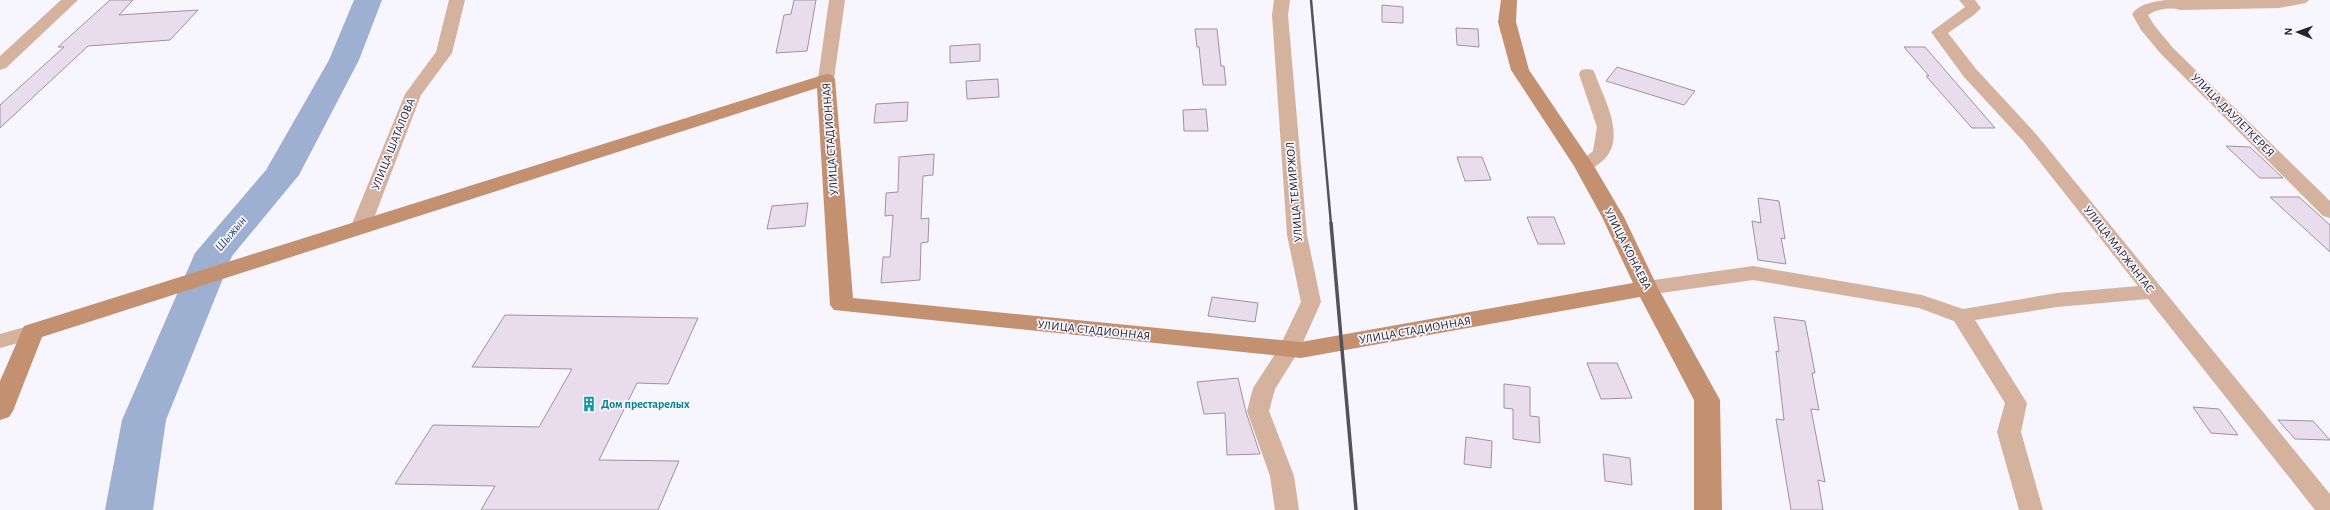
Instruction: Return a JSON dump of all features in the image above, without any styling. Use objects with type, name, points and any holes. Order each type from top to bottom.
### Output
[{"type":"street","points":[[0,65],[70,0]]},
{"type":"street","name":"УЛИЦА ШАТАЛОВА","points":[[360,226],[413,94],[444,53],[457,0]]},
{"type":"street","name":"УЛИЦА СТАДИОННАЯ","points":[[837,0],[826,79],[842,305],[1301,350],[1647,288]]},
{"type":"street","name":"УЛИЦА ТЕМИРЖОЛ","points":[[1282,0],[1280,15],[1297,235],[1311,302],[1289,349],[1264,388],[1258,411],[1282,476],[1287,510]]},
{"type":"street","name":"УЛИЦА КОНАЕВА","points":[[1509,0],[1507,22],[1520,70],[1584,166],[1613,217],[1647,288],[1706,400],[1708,510]]},
{"type":"street","name":"УЛИЦА МАРЖАНТАС","points":[[1967,0],[1973,8],[1939,32],[1970,73],[2030,138],[2329,510]]},
{"type":"street","points":[[2166,5],[2195,0]]},
{"type":"street","points":[[2166,5],[2271,4],[2301,0]]},
{"type":"street","name":"УЛИЦА ДАУЛЕТКЕРЕЯ","points":[[2166,5],[2150,7],[2140,14],[2147,27],[2167,51],[2330,212]]},
{"type":"street","points":[[1584,166],[1602,152],[1606,127],[1587,74]]},
{"type":"street","points":[[0,341],[826,79]]},
{"type":"street","points":[[1647,288],[1753,273],[1922,302],[1962,316],[2107,293],[2153,292]]},
{"type":"street","points":[[1962,316],[2016,403],[2009,432],[2031,510]]},
{"type":"street","points":[[0,411],[32,332]]},
{"type":"building","points":[[110,0],[133,0],[119,15],[198,10],[170,40],[88,46],[0,128],[0,105],[64,47],[58,47]]},
{"type":"building","points":[[794,0],[816,0],[807,51],[776,53],[784,15],[791,14]]},
{"type":"building","points":[[1382,5],[1403,7],[1403,23],[1382,22]]},
{"type":"building","points":[[1456,28],[1478,29],[1479,47],[1457,45]]},
{"type":"building","points":[[1195,29],[1217,29],[1221,66],[1224,66],[1226,85],[1203,85],[1199,47],[1197,47]]},
{"type":"building","points":[[980,44],[980,61],[950,63],[950,46]]},
{"type":"building","points":[[1904,47],[1925,47],[1995,128],[1972,128],[1926,76],[1929,76]]},
{"type":"building","points":[[1617,67],[1695,91],[1684,105],[1606,81]]},
{"type":"building","points":[[998,79],[999,97],[967,99],[966,81]]},
{"type":"building","points":[[908,102],[907,121],[874,123],[876,104]]},
{"type":"building","points":[[1206,109],[1208,131],[1184,131],[1183,110]]},
{"type":"building","points":[[2226,146],[2250,147],[2283,178],[2260,178]]},
{"type":"building","points":[[934,154],[933,175],[923,176],[921,219],[929,218],[928,242],[921,243],[920,280],[881,283],[883,257],[890,257],[893,215],[885,216],[886,193],[898,192],[899,157]]},
{"type":"building","points":[[1457,157],[1482,157],[1491,180],[1465,181]]},
{"type":"building","points":[[2270,197],[2299,197],[2330,225],[2330,252]]},
{"type":"building","points":[[1758,198],[1779,201],[1785,239],[1781,238],[1786,264],[1758,260],[1752,221],[1761,223]]},
{"type":"building","points":[[808,203],[805,226],[767,229],[772,206]]},
{"type":"building","points":[[1527,217],[1554,217],[1565,244],[1538,244]]},
{"type":"building","points":[[1212,297],[1258,303],[1255,322],[1208,316]]},
{"type":"building","name":"Дом престарелых","points":[[505,315],[698,318],[668,384],[637,383],[599,460],[679,461],[658,510],[481,510],[495,486],[395,484],[433,425],[539,427],[572,369],[472,367]]},
{"type":"building","points":[[1774,317],[1805,321],[1815,373],[1812,373],[1819,410],[1811,409],[1825,482],[1818,480],[1823,510],[1791,510],[1776,419],[1784,420],[1776,351],[1779,352]]},
{"type":"building","points":[[1587,363],[1617,363],[1632,398],[1601,399]]},
{"type":"building","points":[[1238,378],[1246,412],[1260,454],[1227,455],[1225,413],[1204,414],[1197,382]]},
{"type":"building","points":[[1504,384],[1530,387],[1530,416],[1539,417],[1540,443],[1513,439],[1513,409],[1504,408]]},
{"type":"building","points":[[2193,407],[2219,409],[2238,435],[2211,433]]},
{"type":"building","points":[[2278,420],[2313,421],[2330,440],[2295,439]]},
{"type":"building","points":[[1466,437],[1492,441],[1491,468],[1464,464]]},
{"type":"building","points":[[1603,454],[1630,458],[1632,485],[1605,481]]},
{"type":"waterway","name":"Шыжын","points":[[129,510],[144,420],[214,253],[281,175],[344,60],[368,0]]},
{"type":"railway","points":[[1311,0],[1331,224]]},
{"type":"railway","points":[[1331,223],[1356,510]]},
{"type":"place","name":"Дом престарелых","points":[[589,404]]}]
